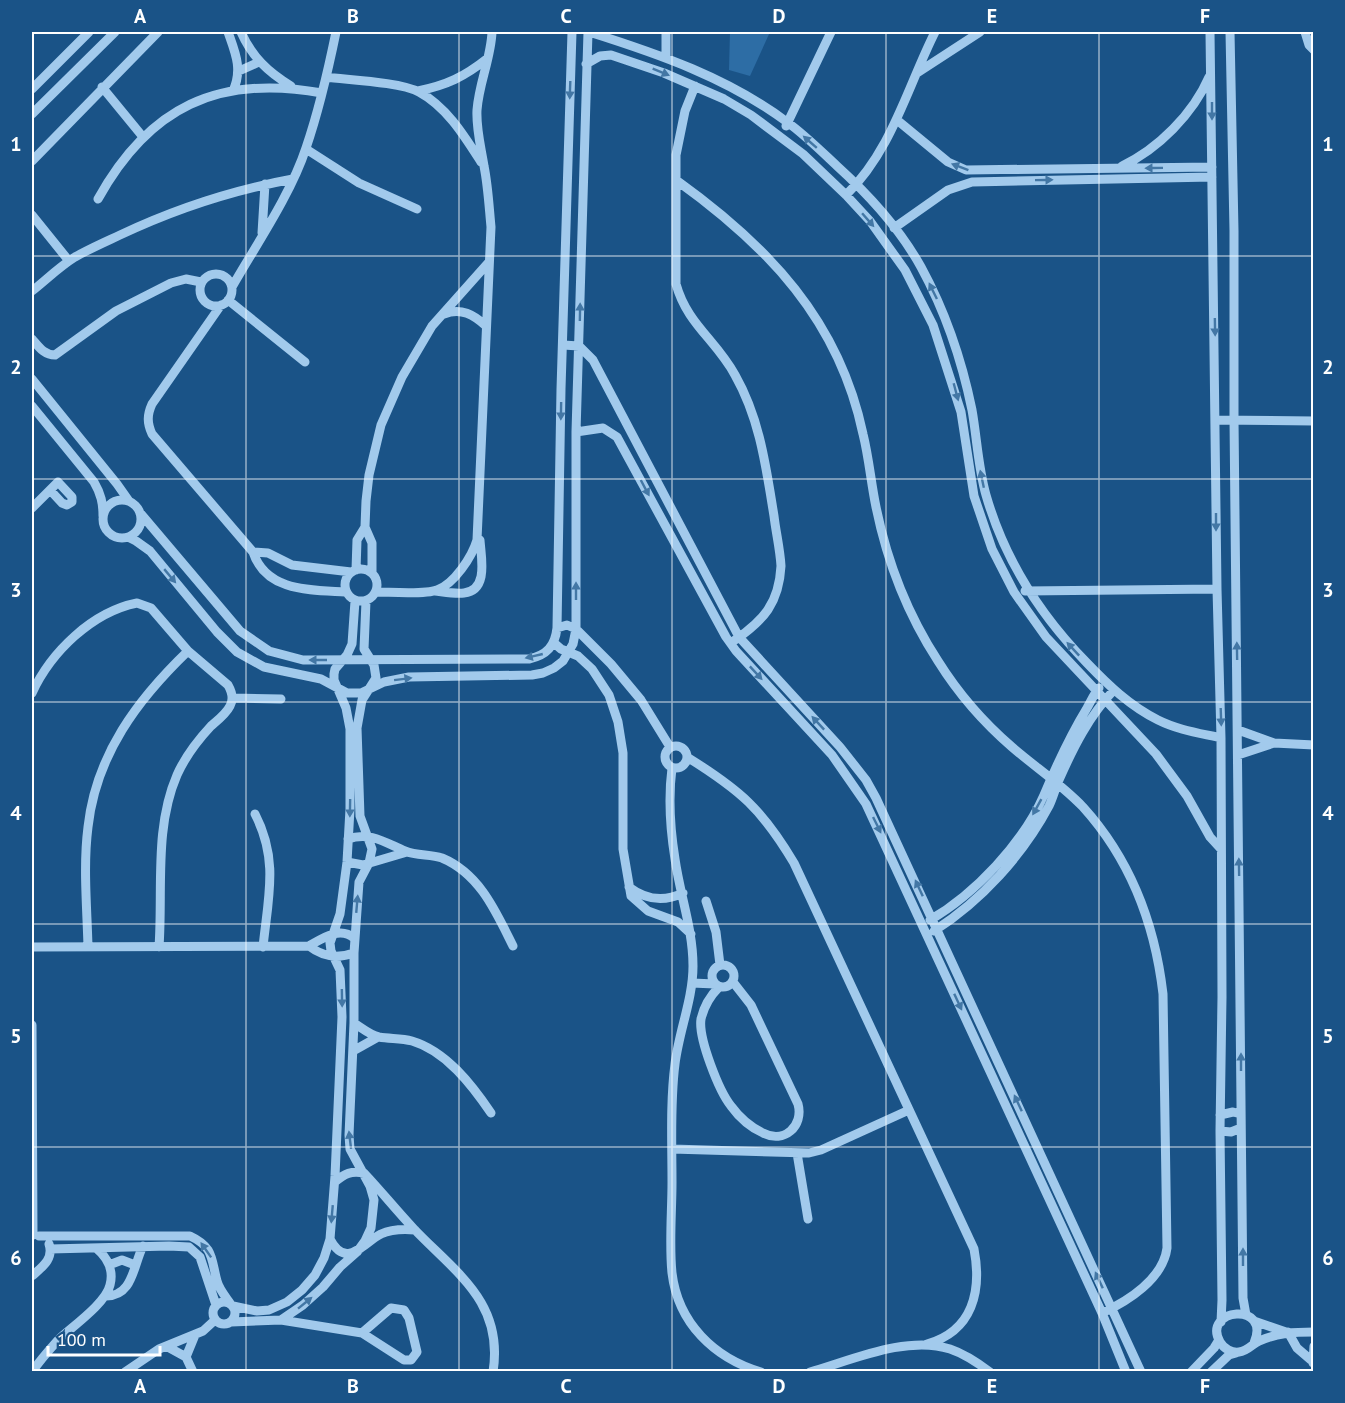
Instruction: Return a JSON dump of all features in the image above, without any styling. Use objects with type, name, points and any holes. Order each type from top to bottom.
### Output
[{"type":"street","points":[[32,89],[89,32]]},
{"type":"street","points":[[32,114],[115,32]]},
{"type":"street","points":[[32,161],[158,32]]},
{"type":"street","points":[[228,32],[239,71],[238,81],[233,91]]},
{"type":"street","points":[[241,32],[259,62],[269,72],[293,88]]},
{"type":"street","points":[[336,32],[306,149],[293,179],[225,302],[152,404],[147,419],[152,434],[253,552],[260,566],[272,578],[286,586],[301,590],[345,592],[355,601],[366,601],[376,592],[377,584],[372,573],[372,543],[365,527]]},
{"type":"street","points":[[376,592],[464,593],[477,586],[482,573],[479,530],[491,227],[484,166],[478,139],[477,112],[492,32]]},
{"type":"street","points":[[32,379],[129,501],[228,618],[254,642],[269,651],[303,660],[529,659],[545,654],[554,643],[557,628],[561,389],[572,32]]},
{"type":"street","points":[[128,537],[150,551],[217,632],[237,652],[276,671],[321,679],[340,691],[354,694],[369,690],[384,682],[409,678],[532,675],[554,668],[570,651],[576,629],[576,432],[586,64],[589,32],[640,48],[726,84],[788,123],[857,184],[894,228],[920,265],[936,297],[967,386],[979,465],[993,519],[1027,591],[1058,632],[1114,690],[1160,721],[1190,732],[1221,738]]},
{"type":"street","points":[[666,32],[666,58]]},
{"type":"street","points":[[780,136],[831,32]]},
{"type":"street","points":[[846,195],[876,160],[897,120],[935,32]]},
{"type":"street","points":[[916,73],[980,32]]},
{"type":"street","points":[[1210,32],[1216,589],[1221,738],[1222,1300],[1221,1322],[1217,1334],[1225,1348],[1236,1353]]},
{"type":"street","points":[[1230,32],[1234,231],[1243,1298],[1257,1332],[1254,1343]]},
{"type":"street","points":[[1305,32],[1309,45],[1314,51]]},
{"type":"street","points":[[636,62],[640,48]]},
{"type":"street","points":[[586,64],[605,54],[636,62],[695,86],[752,115],[803,154],[846,195],[888,244],[920,297],[933,325],[961,412],[968,467],[976,505],[992,549],[1014,592],[1046,637],[1166,767],[1187,796],[1210,837],[1221,849]]},
{"type":"street","points":[[326,78],[418,91],[444,86],[468,74],[488,58]]},
{"type":"street","points":[[239,71],[259,62]]},
{"type":"street","points":[[1118,168],[1146,153],[1172,129],[1196,102],[1212,72]]},
{"type":"street","points":[[695,86],[680,131],[676,155],[676,284],[680,299],[688,314],[718,349],[748,400],[758,428],[780,553],[780,584],[775,599],[757,623],[730,643]]},
{"type":"street","points":[[102,87],[143,137]]},
{"type":"street","points":[[98,199],[118,166],[143,137],[175,111],[213,95],[253,88],[293,88],[322,93]]},
{"type":"street","points":[[418,91],[449,117],[462,132],[484,166]]},
{"type":"street","points":[[897,120],[948,162],[966,170],[1212,166]]},
{"type":"street","points":[[306,149],[359,183],[417,209]]},
{"type":"street","points":[[894,228],[948,190],[972,182],[1212,177]]},
{"type":"street","points":[[32,291],[69,261],[162,216],[215,197],[293,179]]},
{"type":"street","points":[[676,180],[737,227],[778,266],[803,297],[824,330],[854,399],[889,558],[912,616],[959,692],[983,720],[1054,780],[1100,828],[1131,877],[1152,931],[1160,963],[1163,994],[1167,1254],[1159,1270],[1151,1279],[1113,1308],[1102,1313]]},
{"type":"street","points":[[261,236],[265,184]]},
{"type":"street","points":[[32,215],[69,261]]},
{"type":"street","points":[[345,592],[345,581],[353,571],[357,540],[365,527],[369,475],[381,425],[390,400],[432,326],[489,262]]},
{"type":"street","points":[[232,287],[225,276],[216,273],[207,276],[201,282],[199,291],[202,299],[209,304],[225,302],[305,362]]},
{"type":"street","points":[[32,339],[43,351],[49,355],[55,355],[116,311],[171,283],[186,279],[201,282]]},
{"type":"street","points":[[1214,299],[1233,299]]},
{"type":"street","points":[[442,315],[450,312],[466,312],[486,326]]},
{"type":"street","points":[[563,345],[579,346],[592,360],[739,637],[840,747],[866,780],[886,817],[1141,1371]]},
{"type":"street","points":[[561,389],[578,389]]},
{"type":"street","points":[[32,406],[94,482],[103,504],[104,526],[112,535],[123,538],[137,531],[141,514]]},
{"type":"street","points":[[1215,420],[1314,421]]},
{"type":"street","points":[[576,432],[603,428],[617,437],[730,643],[832,755],[856,787],[876,822],[1102,1313],[1126,1371]]},
{"type":"street","points":[[617,437],[629,431]]},
{"type":"street","points":[[627,453],[630,449],[637,447]]},
{"type":"street","points":[[32,508],[50,490]]},
{"type":"street","points":[[103,516],[112,503],[129,501]]},
{"type":"street","points":[[435,591],[448,583],[470,558],[479,530]]},
{"type":"street","points":[[253,552],[268,553],[292,565],[353,571],[364,569],[372,573]]},
{"type":"street","points":[[1014,592],[1216,589]]},
{"type":"street","points":[[215,1320],[213,1311],[222,1301],[258,1311],[269,1310],[286,1302],[302,1290],[315,1275],[330,1239],[335,1182],[342,1017],[339,965],[330,948],[340,914],[347,862],[350,729],[346,708],[334,680],[334,674],[352,644],[355,601]]},
{"type":"street","points":[[357,1252],[371,1228],[374,1214],[374,1200],[364,1173],[351,1149],[349,1135],[354,1023],[354,938],[359,882],[369,863],[372,849],[360,816],[357,728],[359,712],[373,685],[376,672],[364,649],[366,601]]},
{"type":"street","points":[[32,693],[48,665],[66,644],[91,624],[133,603],[142,603],[150,608],[188,651],[228,685],[233,698],[227,711],[198,741],[183,764],[169,797],[162,841],[159,947]]},
{"type":"street","points":[[354,622],[365,622]]},
{"type":"street","points":[[557,628],[567,625],[576,629],[626,680],[670,747]]},
{"type":"street","points":[[554,643],[561,649],[570,651],[598,676],[609,695],[618,722],[623,753],[623,849],[631,896],[658,916],[678,922],[691,934]]},
{"type":"street","points":[[87,947],[88,827],[99,775],[128,718],[163,674],[188,651]]},
{"type":"street","points":[[927,936],[966,908],[1007,867],[1041,821],[1050,803],[1054,780],[1073,730],[1104,682]]},
{"type":"street","points":[[922,925],[975,887],[1001,858],[1034,812],[1079,736],[1104,700],[1114,690]]},
{"type":"street","points":[[233,698],[281,699]]},
{"type":"street","points":[[1238,730],[1274,743],[1314,745]]},
{"type":"street","points":[[1238,755],[1274,743]]},
{"type":"street","points":[[761,1371],[730,1360],[705,1341],[686,1316],[679,1302],[672,1271],[675,1066],[693,969],[691,934],[675,860],[669,809],[672,768],[665,761],[664,756],[670,747],[683,748],[687,757],[736,790],[754,806],[782,843],[794,863],[974,1249],[977,1266],[975,1299],[956,1330],[938,1341],[893,1348],[810,1371]]},
{"type":"street","points":[[672,768],[684,765],[687,757]]},
{"type":"street","points":[[255,814],[268,845],[270,862],[263,947]]},
{"type":"street","points":[[348,838],[368,836],[395,845],[407,852],[442,858],[478,884],[487,896],[513,946]]},
{"type":"street","points":[[347,862],[363,865],[407,852]]},
{"type":"street","points":[[629,887],[643,896],[659,899],[683,893]]},
{"type":"street","points":[[706,901],[716,932],[717,967],[712,977],[717,986]]},
{"type":"street","points":[[1221,909],[1240,908]]},
{"type":"street","points":[[32,947],[309,946],[334,934],[345,933],[354,938]]},
{"type":"street","points":[[309,946],[325,956],[334,957],[354,953]]},
{"type":"street","points":[[692,983],[726,987],[733,982],[734,975],[731,968],[693,969]]},
{"type":"street","points":[[717,986],[701,1019],[703,1044],[729,1104],[753,1128],[771,1136],[779,1136],[795,1128],[800,1111],[798,1104],[752,1005],[733,982]]},
{"type":"street","points":[[354,1023],[378,1037],[414,1041],[430,1049],[464,1078],[491,1113]]},
{"type":"street","points":[[32,1025],[35,1236]]},
{"type":"street","points":[[353,1051],[378,1037]]},
{"type":"street","points":[[672,1149],[797,1153],[820,1150],[909,1110]]},
{"type":"street","points":[[1220,1115],[1233,1112],[1241,1114]]},
{"type":"street","points":[[1220,1131],[1231,1132],[1241,1128]]},
{"type":"street","points":[[797,1153],[808,1219]]},
{"type":"street","points":[[335,1182],[343,1175],[354,1172],[364,1173],[415,1230],[466,1279],[489,1316],[494,1338],[493,1371]]},
{"type":"street","points":[[282,1320],[303,1305],[357,1252],[383,1233],[399,1229],[415,1230]]},
{"type":"street","points":[[32,1276],[36,1268],[49,1260],[50,1249],[45,1239],[35,1236]]},
{"type":"street","points":[[35,1236],[190,1236],[199,1240],[211,1254],[218,1283],[236,1314],[231,1322]]},
{"type":"street","points":[[330,1239],[338,1250],[344,1253],[357,1252]]},
{"type":"street","points":[[105,1296],[124,1291],[131,1280],[143,1246]]},
{"type":"street","points":[[50,1249],[181,1246],[195,1251],[200,1257],[216,1305]]},
{"type":"street","points":[[32,1371],[58,1341],[105,1296],[110,1285],[111,1273],[102,1253],[96,1248]]},
{"type":"street","points":[[109,1265],[122,1260],[135,1265]]},
{"type":"street","points":[[215,1320],[224,1324],[282,1320],[362,1333],[404,1360],[411,1360],[416,1355],[409,1318],[400,1308],[387,1310],[362,1333]]},
{"type":"street","points":[[1221,1322],[1225,1317],[1235,1313],[1288,1332],[1297,1348],[1312,1363]]},
{"type":"street","points":[[125,1371],[166,1346],[195,1335],[215,1320]]},
{"type":"street","points":[[956,1330],[956,1346],[961,1353]]},
{"type":"street","points":[[1211,1371],[1225,1358],[1246,1351],[1254,1343],[1288,1332],[1314,1332]]},
{"type":"street","points":[[186,1357],[195,1335]]},
{"type":"street","points":[[1191,1371],[1219,1340]]},
{"type":"street","points":[[927,1344],[961,1353],[990,1371]]},
{"type":"street","points":[[166,1346],[186,1357],[194,1371]]},
{"type":"street","points":[[1312,1363],[1314,1346]]},
{"type":"shaded area","points":[[730,32],[770,32],[750,76],[729,70]]}]
